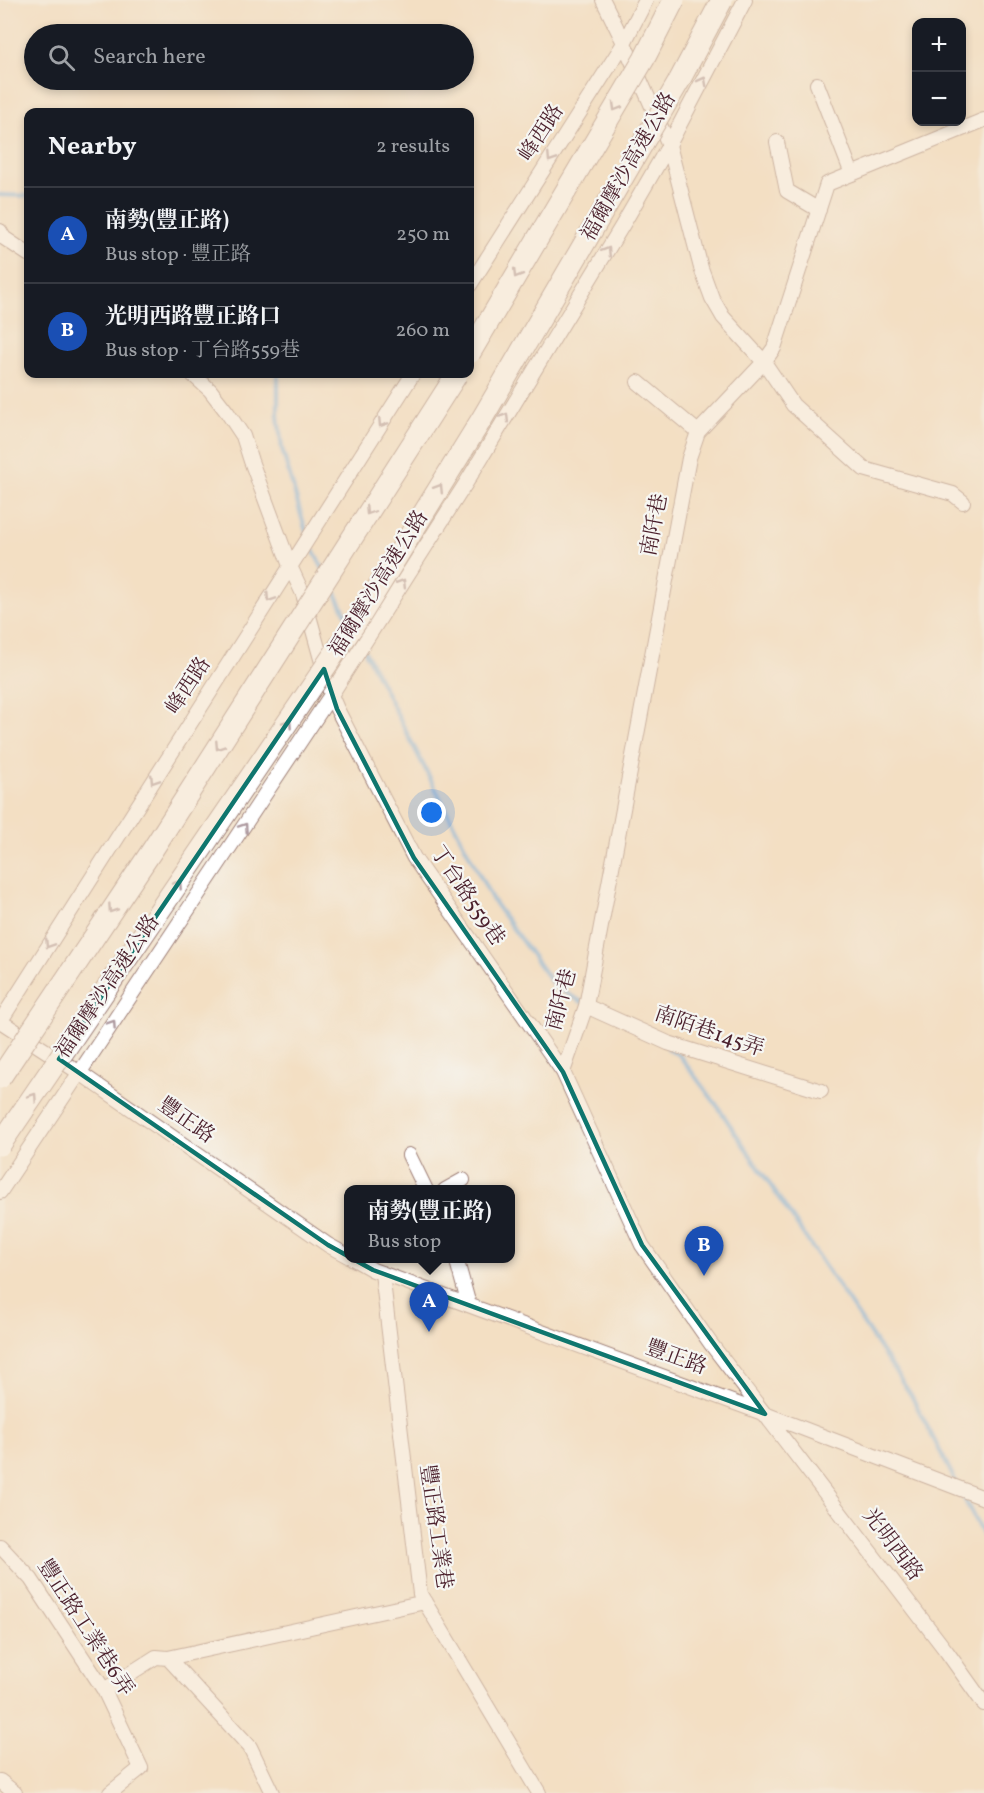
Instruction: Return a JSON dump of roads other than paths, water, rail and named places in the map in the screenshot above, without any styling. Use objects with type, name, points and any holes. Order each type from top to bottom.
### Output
[{"type":"highway","name":"福爾摩沙高速公路","points":[[474,346],[644,59],[674,0]]},
{"type":"highway","name":"福爾摩沙高速公路","points":[[0,1145],[362,613],[489,407],[678,83],[723,0]]},
{"type":"highway","name":"福爾摩沙高速公路","points":[[0,1078],[153,849],[455,378]]},
{"type":"street","points":[[603,0],[669,145],[701,268],[712,298],[723,317],[764,362],[792,405],[864,468],[953,494],[963,502]]},
{"type":"street","name":"峰西路","points":[[474,279],[624,43],[646,0]]},
{"type":"street","points":[[0,1192],[331,695],[466,483],[669,145],[745,0]]},
{"type":"street","points":[[817,84],[852,174]]},
{"type":"street","name":"南阡巷","points":[[563,1072],[586,1006],[687,469],[698,432],[764,362],[774,348],[827,184],[984,120]]},
{"type":"street","points":[[777,142],[787,191],[819,210]]},
{"type":"street","points":[[0,231],[4,238],[24,251]]},
{"type":"street","name":"丁台路559巷","points":[[196,378],[210,390],[243,436],[250,461],[303,594],[331,695],[414,858],[563,1072],[642,1245],[711,1344],[765,1414]]},
{"type":"street","name":"峰西路","points":[[0,1021],[410,378]]},
{"type":"street","points":[[638,382],[698,432]]},
{"type":"street","name":"南陌巷145弄","points":[[586,1006],[668,1043],[820,1091]]},
{"type":"street","name":"豐正路","points":[[0,1021],[80,1072],[318,1239],[344,1254]]},
{"type":"street","points":[[409,1155],[424,1185]]},
{"type":"street","points":[[454,1185],[463,1180]]},
{"type":"street","name":"豐正路","points":[[362,1263],[382,1273],[765,1414],[984,1498]]},
{"type":"street","points":[[457,1263],[469,1305]]},
{"type":"street","name":"豐正路工業巷","points":[[382,1273],[420,1594],[539,1793]]},
{"type":"street","name":"光明西路","points":[[765,1414],[948,1652],[984,1704]]},
{"type":"street","name":"豐正路工業巷6弄","points":[[0,1546],[31,1580],[104,1690],[141,1768],[110,1793]]},
{"type":"street","points":[[104,1690],[156,1657],[168,1659],[425,1602]]},
{"type":"street","points":[[168,1659],[250,1747],[272,1793]]},
{"type":"street","points":[[0,1781],[15,1793]]},
{"type":"waterway","points":[[0,195],[24,196]]},
{"type":"waterway","points":[[278,378],[278,416],[282,449],[309,542],[324,571]]},
{"type":"waterway","points":[[331,584],[350,622]]},
{"type":"waterway","points":[[355,632],[493,901],[555,987],[584,1003]]},
{"type":"waterway","points":[[668,1049],[679,1055],[716,1104],[911,1395],[956,1482]]},
{"type":"waterway","points":[[961,1492],[984,1538]]},
{"type":"place","name":"光明西路豐正路口","points":[[704,1276]]},
{"type":"place","name":"南勢(豐正路)","points":[[429,1332]]}]
